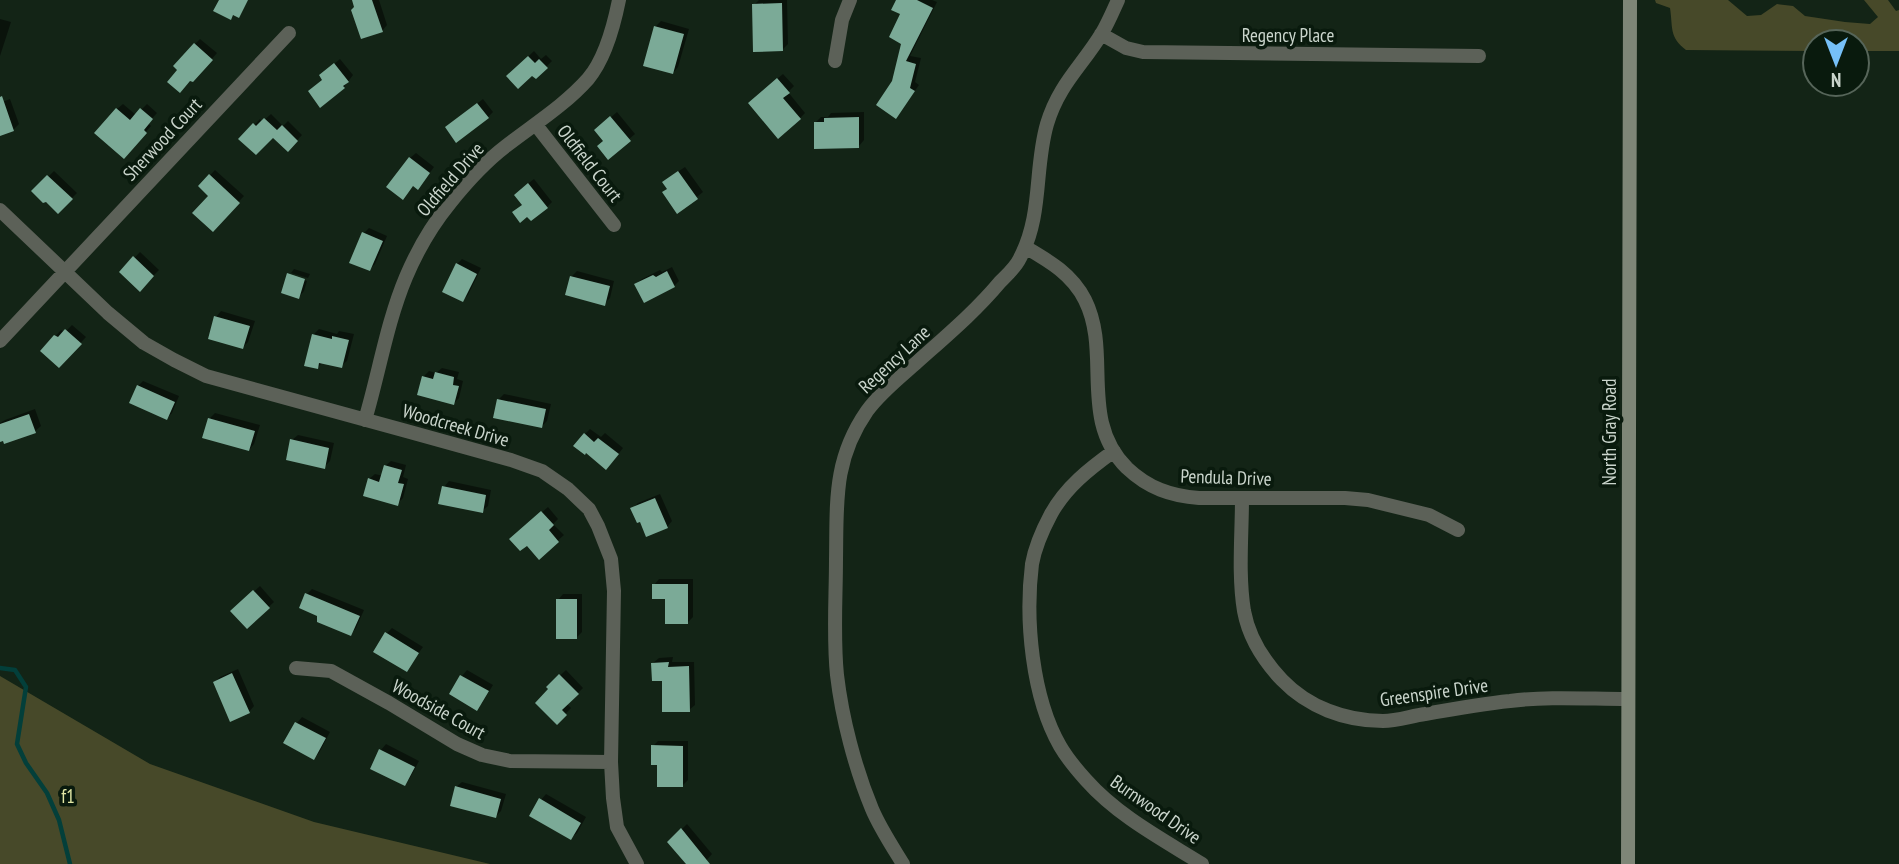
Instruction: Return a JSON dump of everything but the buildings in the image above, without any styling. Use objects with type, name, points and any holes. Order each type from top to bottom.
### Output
[{"type":"street","name":"Oldfield Drive","points":[[365,420],[394,311],[406,276],[429,233],[450,203],[479,170],[504,147],[536,125],[590,77],[607,47],[619,0]]},
{"type":"street","points":[[835,61],[842,20],[850,0]]},
{"type":"street","name":"Regency Lane","points":[[903,864],[872,809],[858,768],[842,704],[837,673],[835,606],[839,471],[847,447],[869,409],[891,385],[988,296],[1020,260],[1037,209],[1043,143],[1053,108],[1063,86],[1101,34],[1118,0]]},
{"type":"street","name":"North Gray Road","points":[[1628,864],[1630,0]]},
{"type":"street","name":"Sherwood Court","points":[[0,341],[289,33]]},
{"type":"street","name":"Regency Place","points":[[1101,34],[1126,48],[1143,52],[1479,56]]},
{"type":"street","name":"Oldfield Court","points":[[536,125],[614,225]]},
{"type":"street","name":"Woodcreek Drive","points":[[0,210],[108,313],[144,343],[184,366],[206,376],[511,460],[542,471],[568,489],[589,509],[611,559],[614,591],[611,762],[613,798],[617,827],[637,864]]},
{"type":"street","name":"Pendula Drive","points":[[1025,247],[1057,265],[1072,281],[1087,305],[1095,326],[1099,413],[1103,429],[1122,463],[1136,477],[1163,492],[1182,497],[1368,500],[1429,515],[1458,530]]},
{"type":"street","name":"Burnwood Drive","points":[[1114,451],[1085,472],[1068,490],[1052,512],[1041,534],[1033,562],[1031,594],[1031,645],[1036,680],[1045,711],[1060,746],[1086,780],[1119,811],[1202,864]]},
{"type":"street","name":"Greenspire Drive","points":[[1242,498],[1242,585],[1244,612],[1252,634],[1272,670],[1300,696],[1318,706],[1336,715],[1358,720],[1386,721],[1513,700],[1627,699]]},
{"type":"street","name":"Woodside Court","points":[[296,668],[331,671],[457,744],[482,755],[510,761],[611,762]]},
{"type":"green space","points":[[1655,0],[1728,0],[1747,16],[1761,15],[1777,4],[1793,6],[1805,16],[1870,24],[1878,17],[1864,0],[1888,0],[1896,11],[1899,10],[1899,51],[1871,51],[1871,28],[1801,28],[1801,51],[1686,50],[1674,36],[1670,8],[1656,3]]},
{"type":"green space","name":"f1","points":[[0,676],[150,764],[314,822],[490,864],[0,864]]},
{"type":"waterway","points":[[0,668],[15,670],[26,687],[17,744],[26,763],[47,793],[59,820],[70,864]]}]
